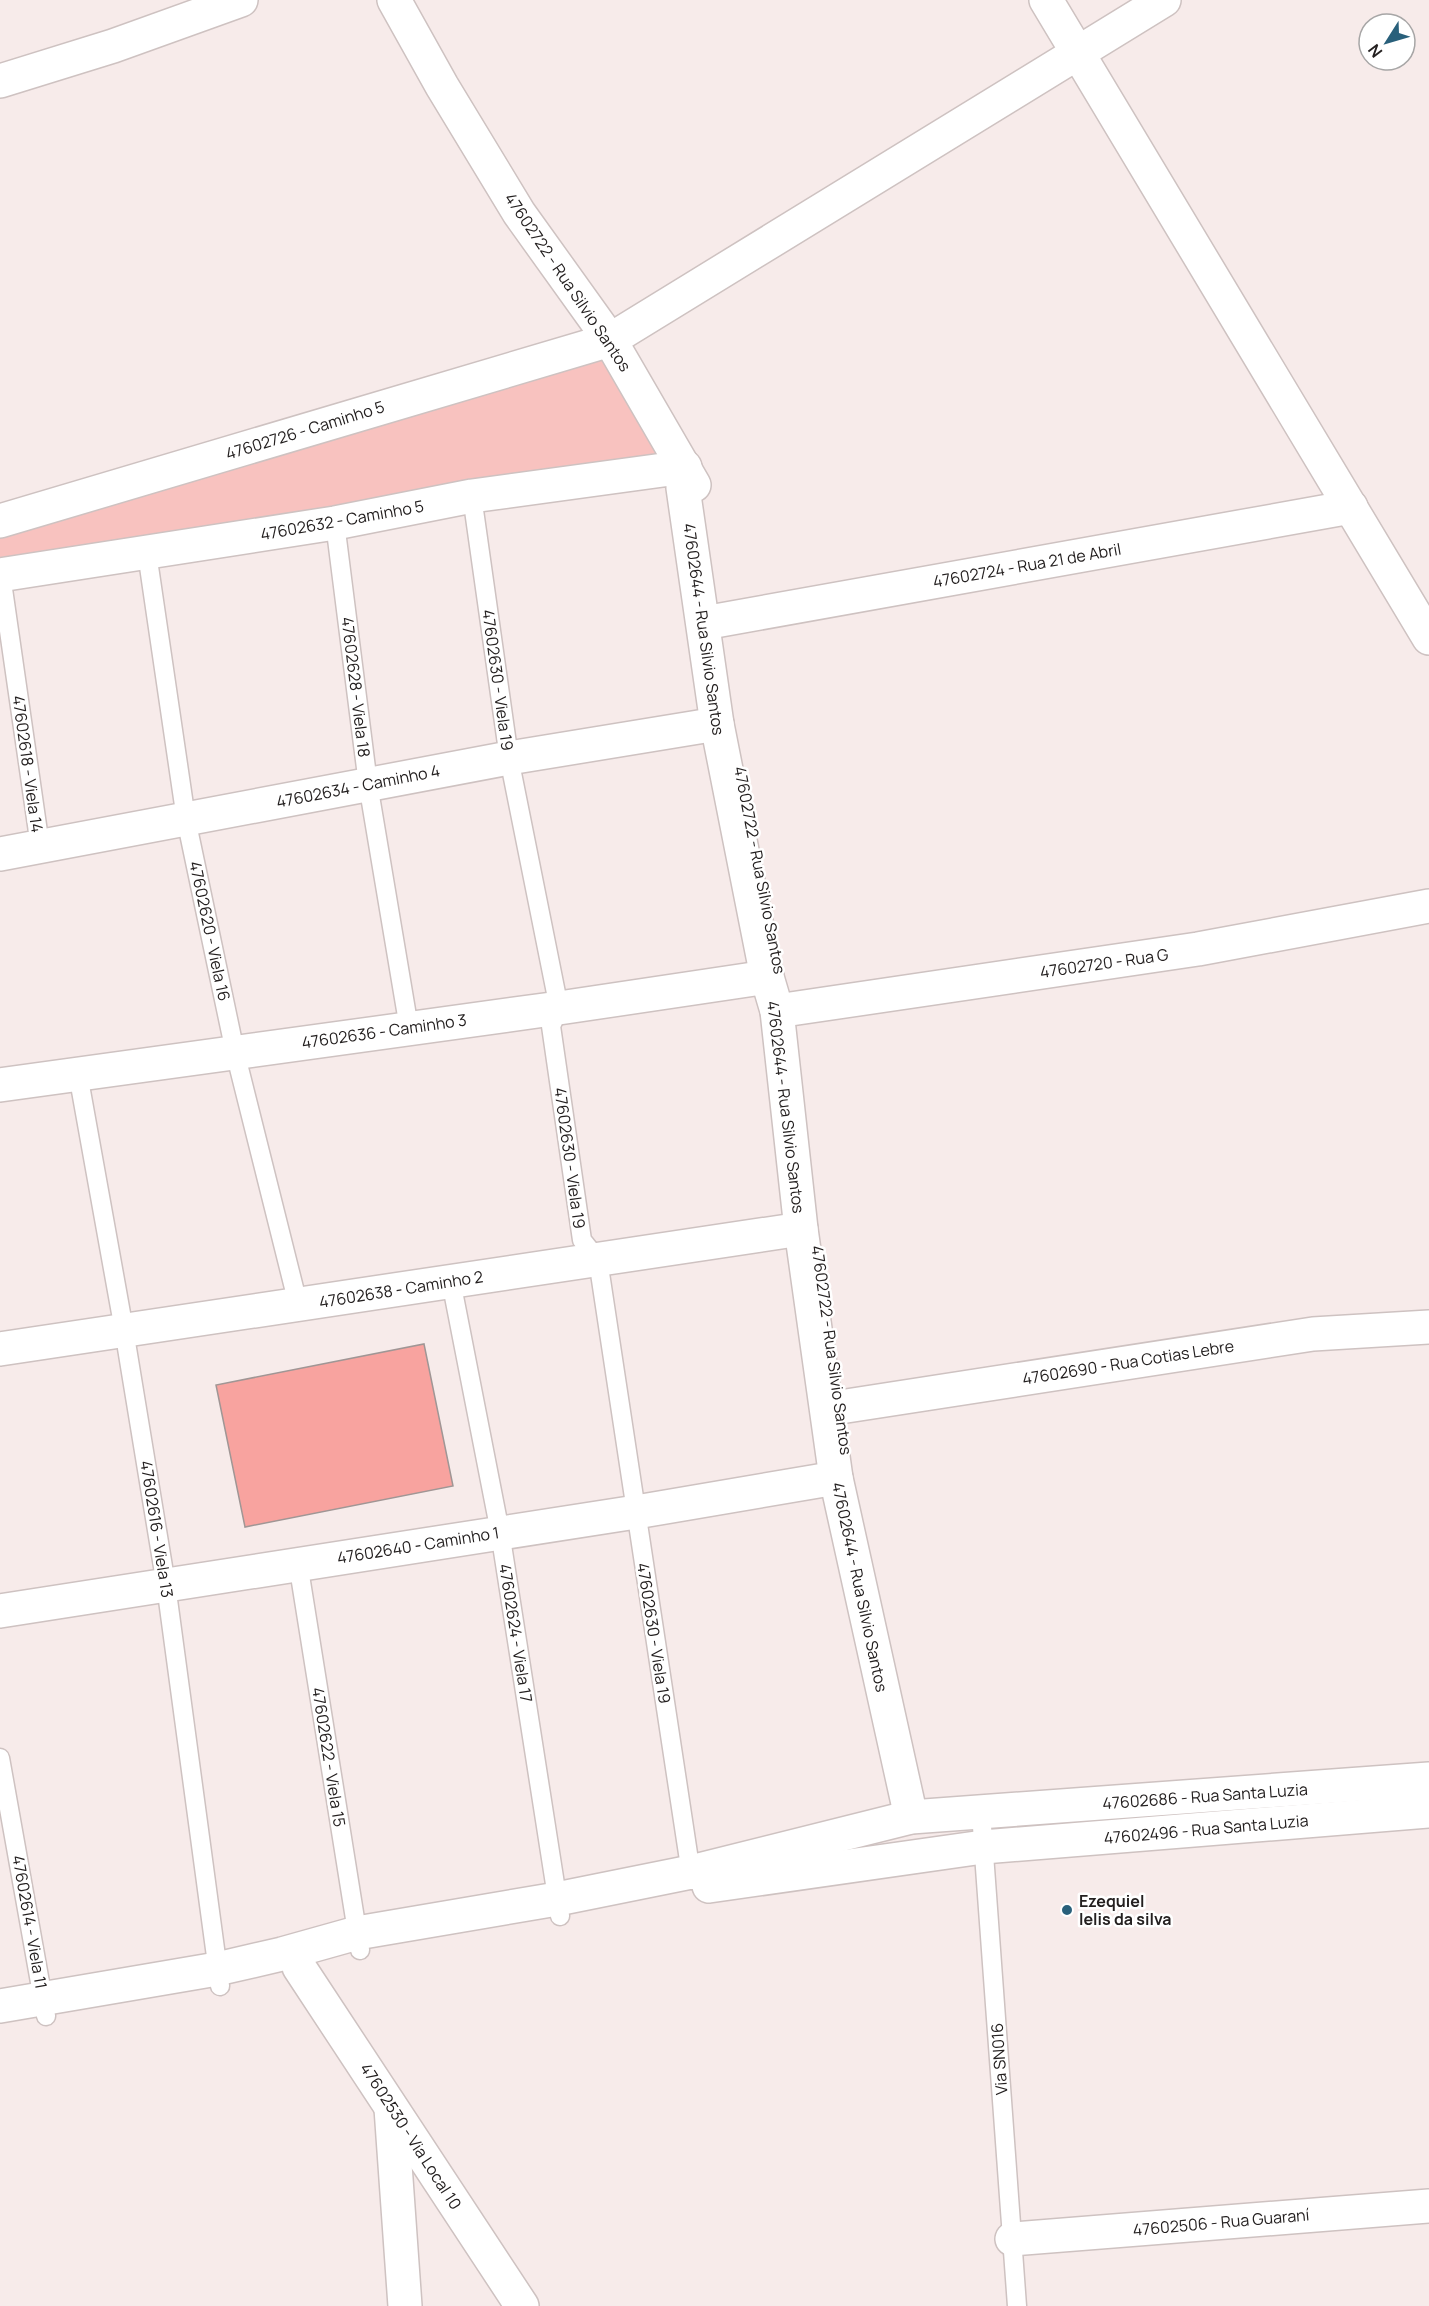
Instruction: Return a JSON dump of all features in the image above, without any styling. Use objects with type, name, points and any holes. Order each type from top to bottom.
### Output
[{"type":"street","points":[[0,81],[113,46],[241,0]]},
{"type":"street","name":"47602722 - Rua Silvio Santos","points":[[394,0],[442,86],[519,213],[610,340],[685,466]]},
{"type":"street","points":[[1046,0],[1429,638]]},
{"type":"street","name":"47602726 - Caminho 5","points":[[0,521],[610,340],[1164,0]]},
{"type":"street","name":"47602632 - Caminho 5","points":[[0,575],[335,523],[472,496],[685,466]]},
{"type":"street","name":"47602644 - Rua Silvio Santos","points":[[685,466],[683,488],[710,622],[717,724],[767,977],[783,1010],[801,1229],[834,1408],[836,1478],[911,1817]]},
{"type":"street","name":"47602724 - Rua 21 de Abril","points":[[710,622],[1351,507]]},
{"type":"street","name":"47602722 - Rua Silvio Santos","points":[[710,622],[781,977],[783,1010],[815,1230],[834,1408],[912,1778],[911,1817]]},
{"type":"street","name":"47602634 - Caminho 4","points":[[0,854],[509,758],[717,724]]},
{"type":"street","name":"47602720 - Rua G","points":[[783,1010],[1198,950],[1429,906]]},
{"type":"street","name":"47602636 - Caminho 3","points":[[0,1085],[767,977]]},
{"type":"street","name":"47602638 - Caminho 2","points":[[0,1349],[801,1229]]},
{"type":"street","name":"47602690 - Rua Cotias Lebre","points":[[834,1408],[1312,1334],[1429,1327]]},
{"type":"street","name":"47602640 - Caminho 1","points":[[0,1611],[636,1512],[836,1478]]},
{"type":"street","name":"47602686 - Rua Santa Luzia","points":[[692,1880],[911,1817],[1429,1779]]},
{"type":"street","name":"47602496 - Rua Santa Luzia","points":[[692,1880],[983,1847],[1429,1811]]},
{"type":"street","points":[[218,1977],[282,1954],[558,1907],[692,1880]]},
{"type":"street","points":[[0,2024],[45,2008],[218,1977],[299,1967],[359,1942]]},
{"type":"street","name":"47602530 - Via Local 10","points":[[299,1967],[522,2306]]},
{"type":"street","points":[[0,2006],[45,2008]]},
{"type":"street","points":[[391,2107],[405,2306]]},
{"type":"street","name":"47602506 - Rua Guaraní","points":[[1012,2239],[1429,2206]]},
{"type":"lane","name":"47602630 - Viela 19","points":[[472,496],[509,758],[559,1008],[551,1026],[582,1240],[598,1260],[692,1880]]},
{"type":"lane","name":"47602628 - Viela 18","points":[[335,523],[368,784],[409,1028]]},
{"type":"lane","name":"47602620 - Viela 16","points":[[147,553],[186,819],[236,1052],[298,1304]]},
{"type":"lane","name":"47602618 - Viela 14","points":[[0,575],[40,846]]},
{"type":"lane","name":"47602616 - Viela 13","points":[[78,1074],[124,1330],[166,1585],[218,1977]]},
{"type":"lane","name":"47602624 - Viela 17","points":[[450,1281],[500,1532],[558,1907]]},
{"type":"lane","name":"47602622 - Viela 15","points":[[298,1563],[359,1942]]},
{"type":"lane","name":"47602614 - Viela 11","points":[[0,1758],[45,2008]]},
{"type":"lane","name":"Via SN016","points":[[981,1813],[1017,2306]]},
{"type":"shaded area","points":[[610,340],[685,467],[147,553],[0,557],[0,523]]},
{"type":"building","points":[[424,1344],[453,1486],[245,1527],[216,1385]]},
{"type":"place","name":"Ezequiel lelis da silva","points":[[1067,1910]]}]
